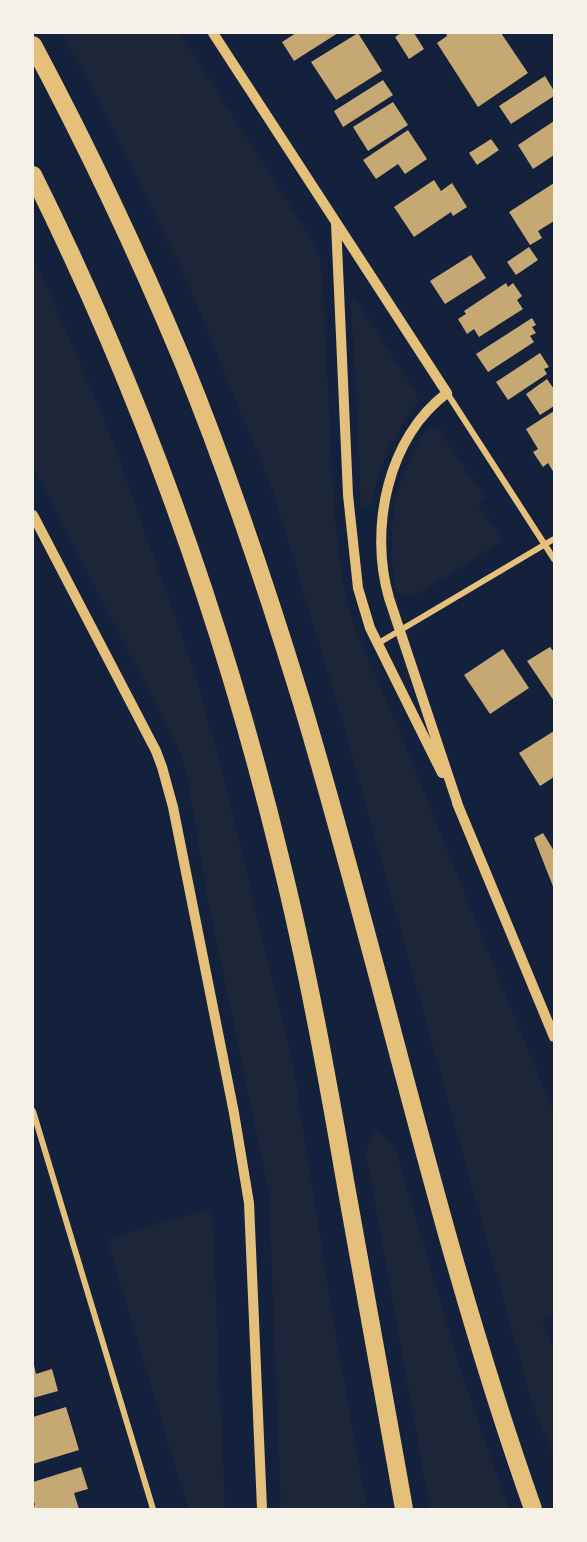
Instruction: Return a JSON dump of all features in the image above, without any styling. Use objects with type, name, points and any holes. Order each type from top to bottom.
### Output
[{"type":"highway","points":[[33,45],[92,159],[153,291],[204,415],[250,541],[326,787],[466,1302],[533,1509]]},
{"type":"highway","points":[[33,175],[95,309],[158,462],[206,597],[246,725],[280,854],[309,984],[404,1509]]},
{"type":"street","points":[[213,33],[554,559]]},
{"type":"street","points":[[336,223],[350,533],[361,601],[377,644],[459,808],[554,1037]]},
{"type":"street","points":[[447,393],[427,411],[408,438],[393,472],[384,505],[381,561],[386,586],[459,808]]},
{"type":"street","points":[[33,515],[156,751],[173,807],[234,1113],[249,1203],[262,1509]]},
{"type":"street","points":[[377,644],[554,539]]},
{"type":"street","points":[[33,1110],[153,1509]]},
{"type":"shaded area","points":[[62,33],[180,33],[310,237],[319,255],[322,274],[334,509],[346,598],[356,632],[396,723],[554,1114],[554,1314],[542,1319],[554,1351],[554,1459],[533,1406],[343,723],[274,494],[187,281],[99,101]]},
{"type":"shaded area","points":[[33,255],[108,428],[194,670],[219,759],[293,1065],[333,1319],[367,1509],[281,1509],[269,1192],[209,905],[187,773],[178,747],[33,468]]},
{"type":"shaded area","points":[[355,298],[416,392],[418,400],[390,446],[378,476],[371,507],[361,507],[350,301]]},
{"type":"shaded area","points":[[431,427],[440,431],[485,498],[478,504],[503,540],[418,594],[406,597],[397,592],[395,587],[392,552],[393,519],[405,470],[420,439]]},
{"type":"shaded area","points":[[375,1130],[395,1148],[462,1374],[509,1509],[430,1509],[366,1152]]},
{"type":"shaded area","points":[[212,1208],[225,1509],[188,1509],[107,1239]]},
{"type":"building","points":[[296,33],[338,33],[294,61],[282,42]]},
{"type":"building","points":[[358,33],[382,71],[336,100],[311,62]]},
{"type":"building","points":[[401,33],[414,33],[424,49],[409,59],[395,37]]},
{"type":"building","points":[[446,33],[501,33],[528,73],[478,107],[437,43],[447,36]]},
{"type":"building","points":[[545,76],[554,91],[554,96],[511,124],[499,106]]},
{"type":"building","points":[[383,80],[393,95],[343,127],[334,111]]},
{"type":"building","points":[[393,102],[408,125],[368,151],[353,127]]},
{"type":"building","points":[[554,121],[554,155],[533,169],[518,145]]},
{"type":"building","points":[[408,130],[427,159],[405,174],[398,164],[376,179],[363,160]]},
{"type":"building","points":[[491,139],[499,150],[477,165],[469,153]]},
{"type":"building","points":[[434,180],[441,191],[452,183],[467,207],[453,216],[451,212],[414,237],[394,207]]},
{"type":"building","points":[[554,183],[554,221],[538,231],[542,238],[530,245],[509,212]]},
{"type":"building","points":[[529,247],[538,260],[516,275],[507,262]]},
{"type":"building","points":[[471,255],[486,278],[445,304],[430,281]]},
{"type":"building","points":[[506,283],[508,287],[513,283],[522,296],[517,300],[523,309],[479,337],[474,329],[467,334],[458,319],[466,314],[464,311]]},
{"type":"building","points":[[532,318],[536,325],[532,327],[536,333],[530,336],[534,342],[488,372],[476,354]]},
{"type":"building","points":[[540,353],[549,367],[544,369],[547,374],[508,400],[496,382]]},
{"type":"building","points":[[547,379],[554,389],[554,406],[540,415],[526,394]]},
{"type":"building","points":[[554,411],[554,473],[548,463],[543,467],[533,452],[538,449],[526,429]]},
{"type":"building","points":[[550,647],[554,652],[554,701],[527,661]]},
{"type":"building","points":[[503,649],[529,688],[490,714],[464,675]]},
{"type":"building","points":[[554,731],[554,777],[540,786],[519,753]]},
{"type":"building","points":[[543,833],[554,851],[554,889],[534,838]]},
{"type":"building","points":[[34,1365],[36,1374],[52,1369],[58,1391],[33,1398]]},
{"type":"building","points":[[66,1407],[79,1450],[33,1464],[33,1417]]},
{"type":"building","points":[[81,1467],[88,1489],[74,1493],[79,1509],[33,1509],[35,1505],[33,1482]]}]
